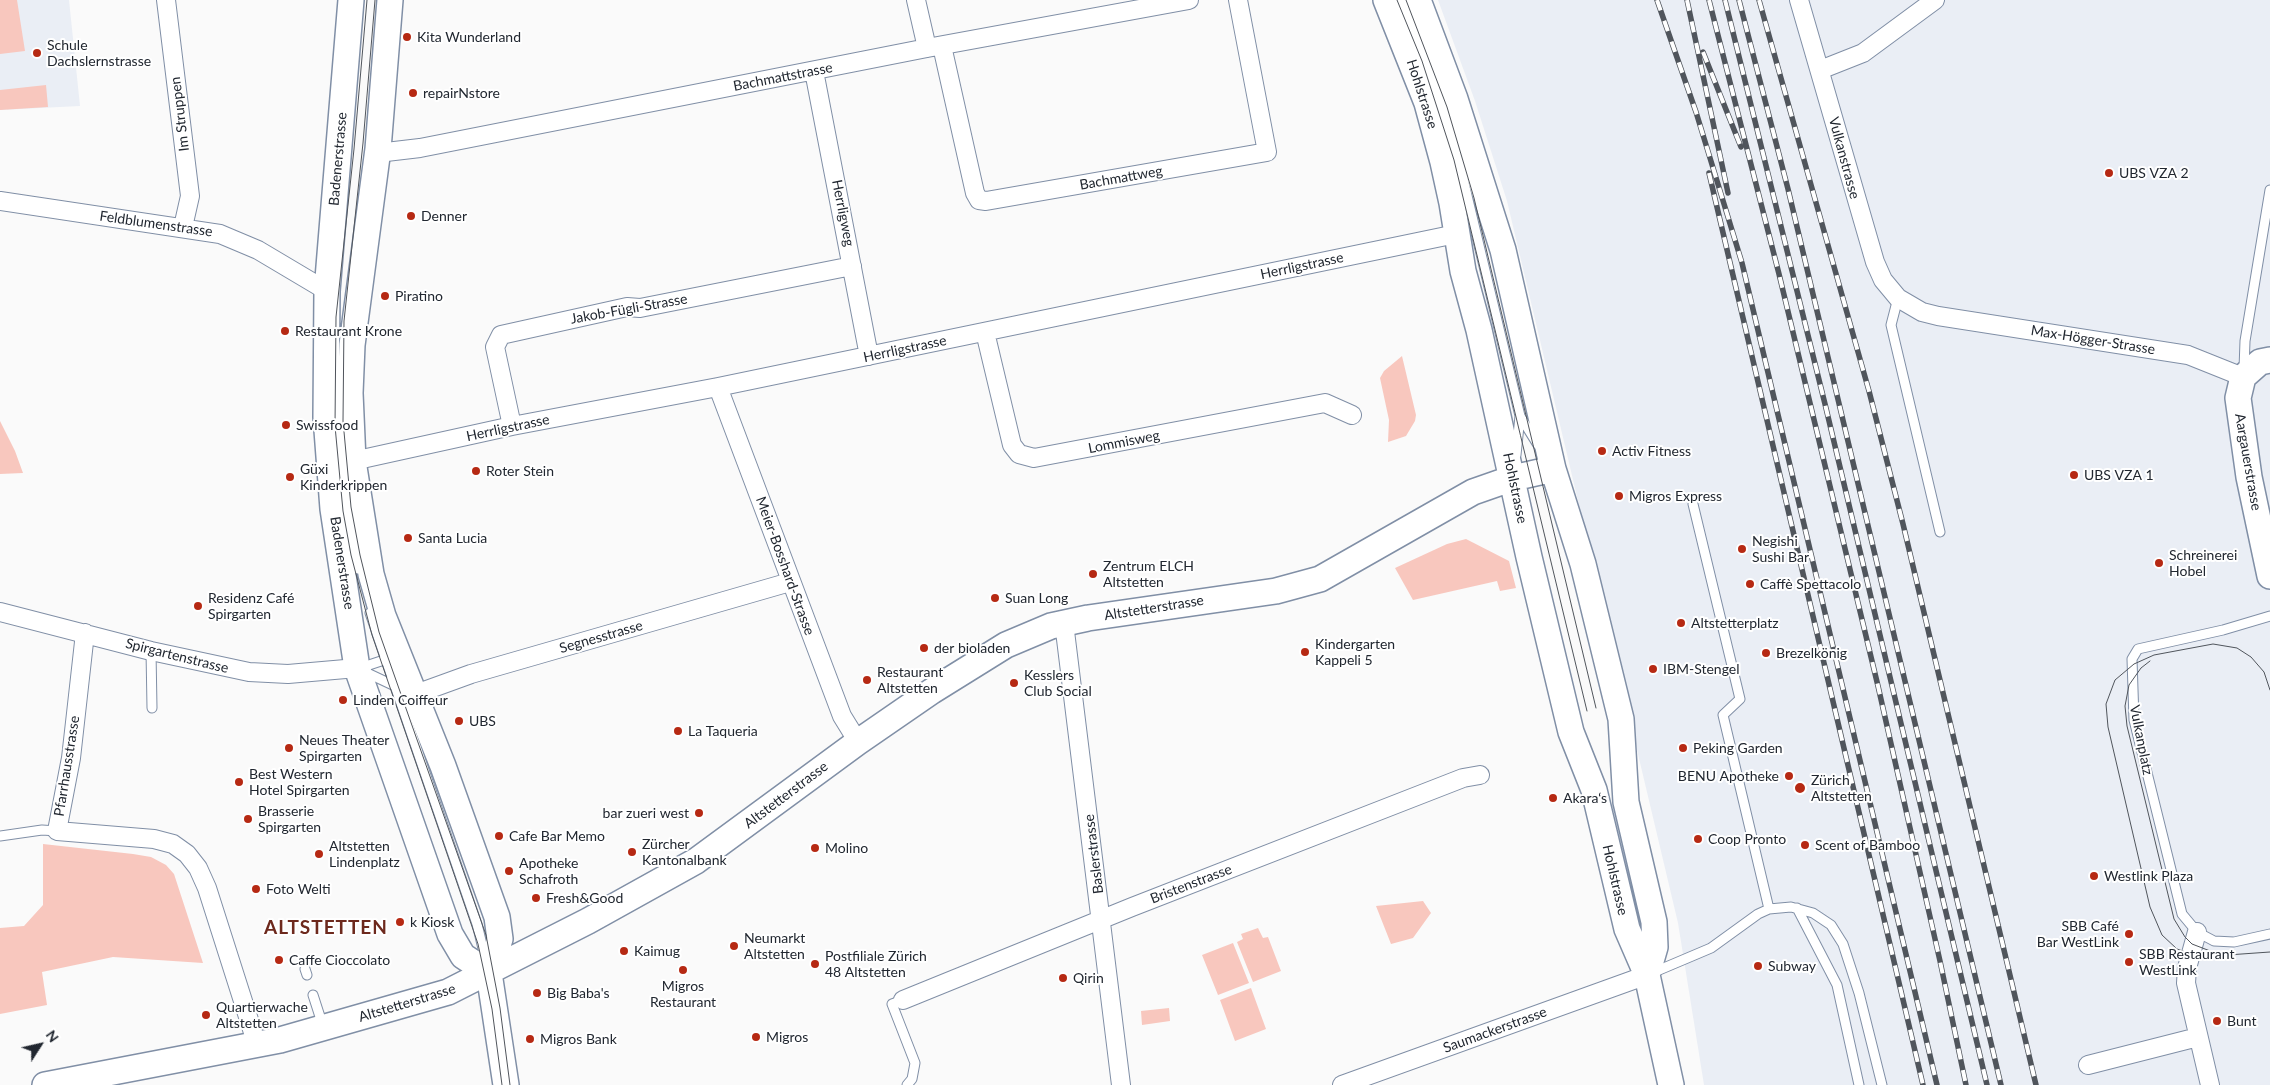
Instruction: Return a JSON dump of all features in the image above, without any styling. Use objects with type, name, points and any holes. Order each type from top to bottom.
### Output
[{"type":"street","name":"Im Struppen","points":[[166,0],[190,196],[183,227]]},
{"type":"street","name":"Badenerstrasse","points":[[351,0],[327,291],[326,417],[336,477],[357,668],[450,934],[463,956],[489,973]]},
{"type":"street","name":"Badenerstrasse","points":[[390,0],[378,149],[352,345],[350,393],[353,461],[371,574],[391,658],[404,691],[442,766],[498,917],[500,939],[489,973],[506,1085]]},
{"type":"street","points":[[916,0],[935,47]]},
{"type":"street","name":"Bachmattstrasse","points":[[378,149],[386,152],[420,148],[935,47],[1189,0]]},
{"type":"street","name":"Bachmattweg","points":[[935,47],[975,193],[979,200],[986,201],[1267,152],[1238,0]]},
{"type":"street","name":"Hohlstrasse","points":[[1386,0],[1427,103],[1452,203],[1463,271],[1479,330],[1529,557],[1571,732],[1594,790],[1627,929],[1647,975],[1671,1085]]},
{"type":"street","name":"Hohlstrasse","points":[[1418,0],[1456,100],[1503,250],[1553,469],[1583,564],[1621,720],[1626,802],[1654,922],[1655,947],[1647,975]]},
{"type":"street","name":"Vulkanstrasse","points":[[1799,0],[1875,262],[1883,280],[1903,301]]},
{"type":"street","points":[[1820,70],[1863,53],[1935,0]]},
{"type":"street","name":"Herrligweg","points":[[814,71],[851,253],[869,356]]},
{"type":"street","name":"Feldblumenstrasse","points":[[0,202],[183,227],[220,234],[258,250],[327,291]]},
{"type":"street","name":"Herrligstrasse","points":[[353,461],[512,426],[718,387],[1456,234]]},
{"type":"street","name":"Jakob-Fügli-Strasse","points":[[512,426],[495,347],[501,335],[627,307],[640,308],[852,266]]},
{"type":"street","points":[[327,291],[359,299]]},
{"type":"street","name":"Max-Högger-Strasse","points":[[1903,301],[1938,316],[2188,355],[2243,377]]},
{"type":"street","name":"Lommisweg","points":[[985,332],[1012,445],[1019,454],[1034,458],[1325,403],[1352,416]]},
{"type":"street","points":[[2243,377],[2260,362],[2270,360]]},
{"type":"street","name":"Aargauerstrasse","points":[[2243,377],[2238,398],[2249,477],[2270,576]]},
{"type":"street","name":"Meier-Bosshard-Strasse","points":[[718,387],[842,716],[858,742]]},
{"type":"street","name":"Altstetterstrasse","points":[[45,1085],[257,1045],[448,992],[489,973],[696,861],[932,690],[1006,645],[1029,634],[1064,623],[1276,591],[1320,579],[1465,496],[1513,478],[1553,469]]},
{"type":"street","name":"Segnesstrasse","points":[[404,691],[472,674],[790,582]]},
{"type":"street","name":"Spirgartenstrasse","points":[[0,612],[151,651],[249,672],[288,674],[357,668]]},
{"type":"street","name":"Baslerstrasse","points":[[1064,623],[1121,1085]]},
{"type":"street","name":"Pfarrhausstrasse","points":[[85,633],[71,758],[56,831],[154,839],[173,844],[187,854],[198,868],[207,888],[257,1045]]},
{"type":"street","name":"Bristenstrasse","points":[[903,1000],[1463,778],[1480,775]]},
{"type":"street","points":[[2197,932],[2187,968],[2186,983],[2210,1085]]},
{"type":"street","name":"Saumackerstrasse","points":[[1342,1085],[1647,975]]},
{"type":"street","points":[[2088,1065],[2198,1037]]},
{"type":"lane","points":[[1402,0],[1426,60],[1458,158],[1520,416],[1553,469]]},
{"type":"lane","points":[[2243,377],[2245,341],[2270,190]]},
{"type":"lane","points":[[1903,301],[1891,325],[1940,532]]},
{"type":"lane","points":[[1513,478],[1520,416]]},
{"type":"lane","points":[[336,477],[361,578]]},
{"type":"lane","points":[[1693,504],[1740,698],[1723,715],[1769,909]]},
{"type":"lane","points":[[357,668],[391,658],[367,604]]},
{"type":"lane","name":"Vulkanplatz","points":[[2197,932],[2185,919],[2180,908],[2134,720],[2132,657],[2138,649],[2223,630],[2270,616]]},
{"type":"lane","points":[[151,651],[152,708]]},
{"type":"lane","points":[[357,668],[404,691]]},
{"type":"lane","points":[[404,691],[408,722],[477,924],[489,973]]},
{"type":"lane","points":[[404,691],[408,722]]},
{"type":"lane","points":[[0,836],[42,830],[56,831]]},
{"type":"lane","points":[[1647,975],[1711,948],[1769,909],[1781,907],[1797,908],[1819,916],[1831,925],[1838,936],[1859,993],[1882,1085]]},
{"type":"lane","points":[[1797,908],[1837,985],[1859,1085]]},
{"type":"lane","points":[[2197,932],[2214,940],[2227,942],[2270,934]]},
{"type":"lane","points":[[314,995],[323,1028]]},
{"type":"lane","points":[[903,1000],[892,1004],[915,1063],[912,1079],[907,1085]]},
{"type":"shaded area","name":"Schule Dachslernstrasse","points":[[0,0],[69,0],[80,106],[0,110]]},
{"type":"shaded area","points":[[0,0],[17,0],[25,51],[0,54]]},
{"type":"shaded area","points":[[1438,0],[2270,0],[2270,1085],[1704,1085],[1678,923],[1507,201],[1475,101]]},
{"type":"shaded area","points":[[46,85],[48,107],[0,110],[0,90]]},
{"type":"shaded area","points":[[1402,356],[1416,415],[1415,421],[1406,436],[1388,442],[1389,420],[1380,378],[1384,371]]},
{"type":"shaded area","points":[[0,421],[15,451],[23,473],[0,474]]},
{"type":"shaded area","points":[[1466,539],[1509,561],[1516,588],[1500,591],[1497,581],[1413,600],[1395,568],[1447,544]]},
{"type":"shaded area","points":[[43,844],[151,857],[166,865],[174,874],[203,963],[113,957],[42,972],[47,1005],[0,1014],[0,928],[24,926],[43,905]]},
{"type":"shaded area","points":[[1423,901],[1431,913],[1413,938],[1391,944],[1376,906]]},
{"type":"shaded area","points":[[1258,928],[1263,938],[1268,937],[1281,971],[1253,982],[1237,942],[1243,939],[1241,934]]},
{"type":"shaded area","points":[[1233,943],[1249,983],[1218,995],[1202,955]]},
{"type":"shaded area","points":[[1251,988],[1266,1029],[1235,1041],[1220,1000]]},
{"type":"shaded area","points":[[1169,1008],[1170,1021],[1142,1025],[1141,1011]]},
{"type":"tram line","points":[[367,0],[354,149],[336,317],[335,426],[343,511],[351,555],[372,635],[478,944],[492,1009],[502,1085]]},
{"type":"tram line","points":[[375,0],[363,143],[344,321],[343,421],[351,507],[360,555],[379,632],[486,935],[500,1008],[510,1085]]},
{"type":"tram line","points":[[1397,0],[1422,61],[1454,160],[1587,711]]},
{"type":"tram line","points":[[1406,0],[1447,107],[1474,198],[1596,708]]},
{"type":"tram line","points":[[2270,690],[2264,672],[2251,657],[2237,648],[2213,644],[2154,655],[2134,664],[2115,680],[2106,704],[2108,727],[2150,907],[2162,935],[2177,949],[2199,957],[2270,952]]},
{"type":"tram line","points":[[2150,661],[2141,668],[2129,685],[2125,706],[2127,726],[2174,919],[2185,937],[2192,944],[2218,954]]},
{"type":"railway","points":[[1657,0],[1696,112],[1742,263],[1937,1085]]},
{"type":"railway","points":[[1687,0],[1728,193]]},
{"type":"railway","points":[[1709,0],[1779,274],[1878,686],[1966,1085]]},
{"type":"railway","points":[[1725,0],[1825,404],[1987,1085]]},
{"type":"railway","points":[[1739,0],[1788,189],[2001,1085]]},
{"type":"railway","points":[[1759,0],[1869,391],[1903,524],[2036,1085]]},
{"type":"railway","points":[[1703,52],[1741,147]]},
{"type":"railway","points":[[1709,173],[1923,1085]]},
{"type":"place","name":"Kita Wunderland","points":[[407,37]]},
{"type":"place","name":"Schule Dachslernstrasse","points":[[37,53]]},
{"type":"place","name":"repairNstore","points":[[413,93]]},
{"type":"place","name":"UBS VZA 2","points":[[2109,173]]},
{"type":"place","name":"Denner","points":[[411,216]]},
{"type":"place","name":"Piratino","points":[[385,296]]},
{"type":"place","name":"Restaurant Krone","points":[[285,331]]},
{"type":"place","name":"Swissfood","points":[[286,425]]},
{"type":"place","name":"Activ Fitness","points":[[1602,451]]},
{"type":"place","name":"Roter Stein","points":[[476,471]]},
{"type":"place","name":"UBS VZA 1","points":[[2074,475]]},
{"type":"place","name":"Güxi Kinderkrippen","points":[[290,477]]},
{"type":"place","name":"Migros Express","points":[[1619,496]]},
{"type":"place","name":"Santa Lucia","points":[[408,538]]},
{"type":"place","name":"Negishi Sushi Bar","points":[[1742,549]]},
{"type":"place","name":"Schreinerei Hobel","points":[[2159,563]]},
{"type":"place","name":"Zentrum ELCH Altstetten","points":[[1093,574]]},
{"type":"place","name":"Caffè Spettacolo","points":[[1750,584]]},
{"type":"place","name":"Suan Long","points":[[995,598]]},
{"type":"place","name":"Residenz Café Spirgarten","points":[[198,606]]},
{"type":"place","name":"Altstetterplatz","points":[[1681,623]]},
{"type":"place","name":"der bioladen","points":[[924,648]]},
{"type":"place","name":"Kindergarten Kappeli 5","points":[[1305,652]]},
{"type":"place","name":"Brezelkönig","points":[[1766,653]]},
{"type":"place","name":"IBM-Stengel","points":[[1653,669]]},
{"type":"place","name":"Restaurant Altstetten","points":[[867,680]]},
{"type":"place","name":"Kesslers Club Social","points":[[1014,683]]},
{"type":"place","name":"Linden Coiffeur","points":[[343,700]]},
{"type":"place","name":"UBS","points":[[459,721]]},
{"type":"place","name":"La Taqueria","points":[[678,731]]},
{"type":"place","name":"Neues Theater Spirgarten","points":[[289,748]]},
{"type":"place","name":"Peking Garden","points":[[1683,748]]},
{"type":"place","name":"BENU Apotheke","points":[[1789,776]]},
{"type":"place","name":"Best Western Hotel Spirgarten","points":[[239,782]]},
{"type":"place","name":"Zürich Altstetten","points":[[1800,788]]},
{"type":"place","name":"Akara‘s","points":[[1553,798]]},
{"type":"place","name":"bar zueri west","points":[[699,813]]},
{"type":"place","name":"Brasserie Spirgarten","points":[[248,819]]},
{"type":"place","name":"Cafe Bar Memo","points":[[499,836]]},
{"type":"place","name":"Coop Pronto","points":[[1698,839]]},
{"type":"place","name":"Scent of Bamboo","points":[[1805,845]]},
{"type":"place","name":"Molino","points":[[815,848]]},
{"type":"place","name":"Zürcher Kantonalbank","points":[[632,852]]},
{"type":"place","name":"Altstetten Lindenplatz","points":[[319,854]]},
{"type":"place","name":"Apotheke Schafroth","points":[[509,871]]},
{"type":"place","name":"Westlink Plaza","points":[[2094,876]]},
{"type":"place","name":"Foto Welti","points":[[256,889]]},
{"type":"place","name":"Fresh&Good","points":[[536,898]]},
{"type":"place","name":"k Kiosk","points":[[400,922]]},
{"type":"place","name":"SBB Café Bar WestLink","points":[[2129,934]]},
{"type":"place","name":"Neumarkt Altstetten","points":[[734,946]]},
{"type":"place","name":"Kaimug","points":[[624,951]]},
{"type":"place","name":"Caffe Cioccolato","points":[[279,960]]},
{"type":"place","name":"SBB Restaurant WestLink","points":[[2129,962]]},
{"type":"place","name":"Postfiliale Zürich 48 Altstetten","points":[[815,964]]},
{"type":"place","name":"Subway","points":[[1758,966]]},
{"type":"place","name":"Migros Restaurant","points":[[683,970]]},
{"type":"place","name":"Qirin","points":[[1063,978]]},
{"type":"place","name":"Big Baba's","points":[[537,993]]},
{"type":"place","name":"Quartierwache Altstetten","points":[[206,1015]]},
{"type":"place","name":"Bunt","points":[[2217,1021]]},
{"type":"place","name":"Migros","points":[[756,1037]]},
{"type":"place","name":"Migros Bank","points":[[530,1039]]},
{"type":"district","name":"ALTSTETTEN","points":[[326,928]]}]
